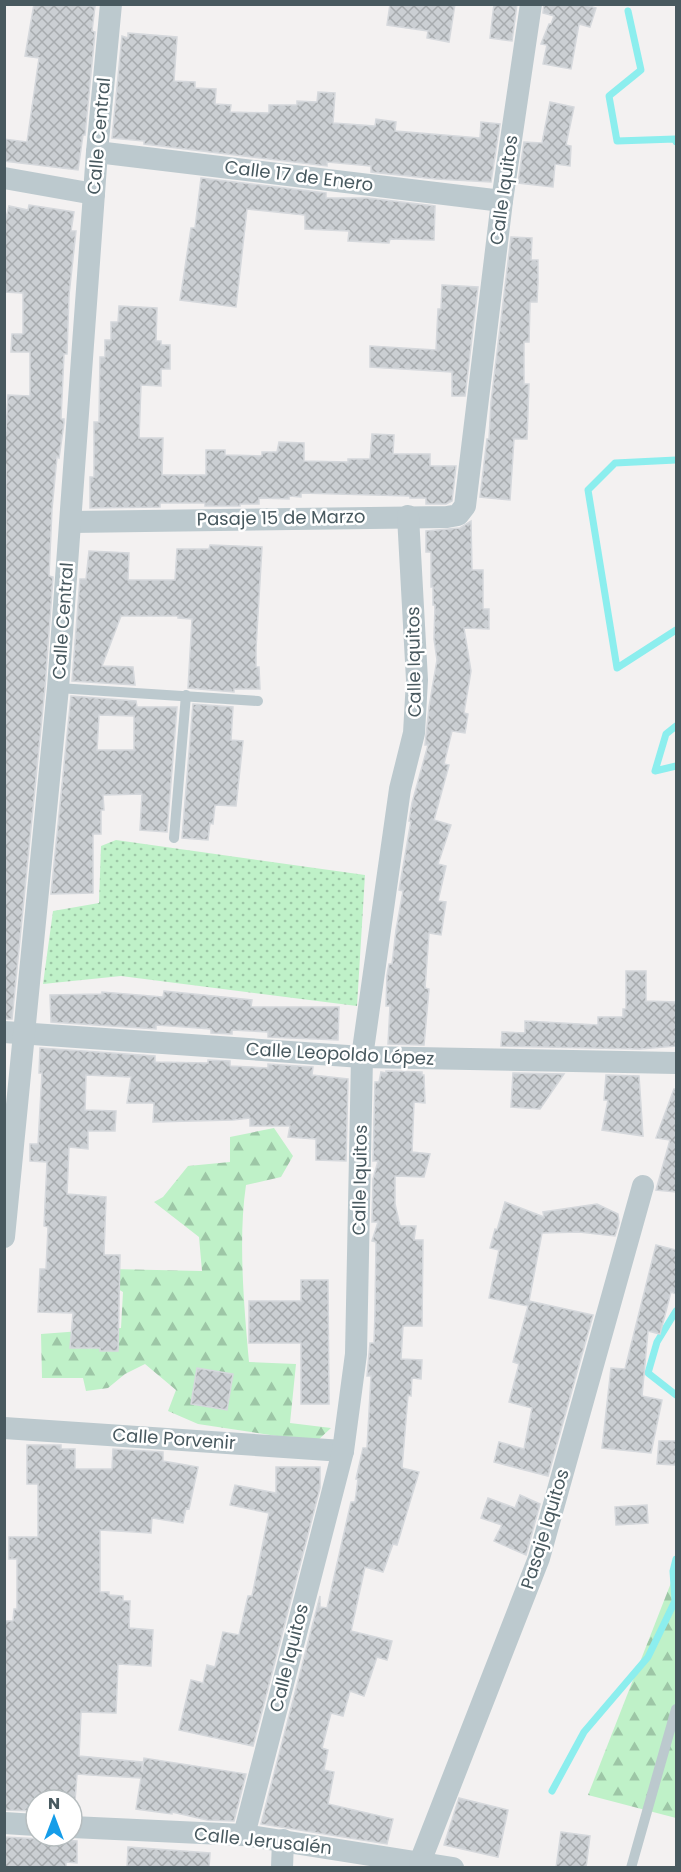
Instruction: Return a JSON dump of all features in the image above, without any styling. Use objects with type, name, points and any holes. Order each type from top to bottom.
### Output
[{"type":"street","name":"Calle Central","points":[[4,1237],[14,1033],[58,688],[96,152],[111,4]]},
{"type":"street","name":"Calle Iquitos","points":[[467,483],[502,201],[531,4]]},
{"type":"street","name":"Calle 17 de Enero","points":[[96,152],[502,201]]},
{"type":"street","points":[[4,178],[94,194]]},
{"type":"street","name":"Pasaje 15 de Marzo","points":[[71,522],[447,517],[458,515],[465,506],[467,483]]},
{"type":"street","name":"Calle Iquitos","points":[[244,1835],[343,1451],[356,1354],[362,1057],[400,789],[409,761],[414,733],[417,681],[408,516]]},
{"type":"street","name":"Calle Leopoldo López","points":[[14,1033],[362,1057],[676,1063]]},
{"type":"street","name":"Pasaje Iquitos","points":[[420,1862],[539,1558],[644,1186]]},
{"type":"street","name":"Calle Porvenir","points":[[4,1428],[343,1451]]},
{"type":"street","points":[[4,1823],[24,1824]]},
{"type":"street","name":"Calle Jerusalén","points":[[84,1828],[244,1835],[453,1868]]},
{"type":"street","points":[[282,1868],[283,1840]]},
{"type":"lane","points":[[58,688],[258,700]]},
{"type":"lane","points":[[174,838],[186,695]]},
{"type":"lane","points":[[631,1868],[676,1709]]},
{"type":"green space","points":[[116,840],[365,875],[357,1006],[121,976],[43,984],[53,911],[99,903],[101,846]]},
{"type":"green space","points":[[274,1128],[293,1156],[281,1177],[246,1185],[242,1228],[249,1362],[296,1364],[290,1423],[331,1428],[316,1442],[198,1424],[168,1411],[176,1390],[145,1364],[125,1374],[108,1388],[86,1391],[83,1378],[42,1378],[41,1334],[121,1328],[123,1292],[111,1285],[111,1269],[202,1271],[199,1237],[154,1202],[163,1197],[188,1166],[230,1162],[230,1137]]},
{"type":"green space","points":[[676,1570],[676,1818],[588,1795]]},
{"type":"building","points":[[34,4],[95,6],[92,31],[95,32],[85,135],[83,135],[78,170],[4,161],[4,139],[27,142],[39,58],[25,56]]},
{"type":"building","points":[[390,4],[455,4],[449,42],[427,38],[428,31],[387,25]]},
{"type":"building","points":[[494,4],[517,4],[512,41],[490,38]]},
{"type":"building","points":[[544,4],[583,4],[596,8],[590,27],[579,24],[571,69],[543,64],[547,45],[541,44],[554,16],[543,13]]},
{"type":"building","points":[[128,33],[177,37],[174,81],[195,82],[195,88],[216,89],[215,104],[231,105],[230,112],[269,113],[269,105],[297,105],[297,101],[317,102],[318,92],[335,93],[333,123],[375,126],[376,119],[396,122],[395,131],[480,138],[481,122],[500,124],[491,182],[371,172],[371,166],[327,162],[327,166],[144,144],[144,141],[112,138],[122,36],[128,38]]},
{"type":"building","points":[[550,102],[574,107],[566,145],[571,146],[570,166],[555,164],[553,187],[518,183],[524,142],[542,143]]},
{"type":"building","points":[[201,178],[326,193],[326,198],[368,198],[435,206],[434,240],[390,239],[389,243],[348,241],[349,231],[305,229],[305,215],[247,209],[236,307],[180,300],[191,228],[195,228]]},
{"type":"building","points":[[29,205],[74,212],[71,231],[76,231],[69,295],[67,354],[64,354],[61,419],[64,419],[64,423],[59,458],[57,457],[52,509],[49,576],[53,577],[45,687],[12,1019],[4,1019],[6,465],[4,465],[4,431],[6,431],[8,395],[30,396],[30,352],[11,352],[12,334],[23,334],[23,293],[4,292],[4,226],[9,206],[28,210]]},
{"type":"building","points":[[511,237],[532,238],[531,260],[538,260],[538,282],[537,302],[530,302],[529,342],[524,342],[524,384],[529,384],[527,439],[514,439],[510,500],[480,497],[487,439],[489,439],[491,402]]},
{"type":"building","points":[[442,285],[478,287],[465,396],[452,396],[452,372],[370,367],[370,346],[436,350]]},
{"type":"building","points":[[119,306],[157,308],[156,341],[161,341],[161,345],[170,345],[170,369],[161,369],[161,386],[141,385],[139,438],[163,438],[162,475],[206,475],[206,450],[225,450],[225,455],[262,456],[262,452],[277,452],[279,442],[304,443],[304,461],[348,462],[348,459],[370,459],[372,434],[394,435],[393,454],[430,454],[430,466],[456,466],[452,501],[446,504],[426,504],[426,498],[410,498],[410,496],[301,493],[301,497],[259,498],[259,504],[240,504],[240,506],[160,503],[160,507],[90,508],[90,477],[94,477],[94,422],[99,422],[100,357],[105,357],[105,340],[111,340],[111,322],[118,322]]},
{"type":"building","points":[[471,521],[472,570],[483,570],[483,609],[489,609],[489,629],[464,628],[471,671],[464,713],[468,714],[465,733],[452,731],[444,764],[449,765],[434,820],[451,825],[438,864],[446,866],[438,901],[446,902],[441,935],[429,933],[425,988],[429,989],[424,1045],[388,1044],[390,1006],[386,1006],[387,975],[389,964],[392,964],[403,891],[399,890],[412,803],[428,745],[425,745],[429,707],[437,660],[434,639],[435,605],[433,605],[433,587],[431,587],[431,552],[426,552],[426,531],[460,528]]},
{"type":"building","points":[[210,545],[262,547],[256,648],[256,667],[259,667],[260,689],[234,689],[234,692],[188,688],[192,619],[178,618],[178,616],[121,616],[102,666],[133,667],[135,685],[72,681],[80,579],[86,579],[89,551],[129,553],[128,580],[175,580],[177,549],[209,549]]},
{"type":"building","points":[[71,696],[136,701],[137,707],[177,707],[167,832],[140,830],[142,794],[103,795],[101,834],[93,834],[93,893],[51,894]],"holes":[[[99,715],[134,716],[134,750],[97,750]]]},
{"type":"building","points":[[193,704],[233,707],[231,740],[243,741],[236,806],[215,805],[208,840],[182,838]]},
{"type":"building","points":[[626,971],[646,971],[646,1001],[676,1002],[676,1046],[640,1049],[501,1046],[502,1032],[525,1033],[525,1021],[598,1025],[598,1017],[623,1017],[623,1009],[626,1009]]},
{"type":"building","points":[[164,991],[252,1000],[251,1007],[339,1007],[338,1040],[268,1037],[268,1032],[232,1030],[232,1034],[211,1033],[211,1029],[156,1025],[156,1029],[51,1022],[50,995],[102,994],[102,992],[163,997]]},
{"type":"building","points":[[40,1048],[155,1056],[155,1062],[208,1063],[208,1060],[230,1061],[230,1066],[268,1068],[268,1064],[313,1067],[312,1075],[348,1079],[346,1161],[316,1160],[316,1139],[288,1137],[290,1126],[250,1126],[250,1118],[153,1122],[154,1103],[127,1103],[131,1077],[86,1075],[85,1110],[116,1111],[115,1131],[88,1131],[88,1149],[69,1147],[67,1194],[106,1197],[104,1255],[120,1255],[118,1351],[100,1351],[100,1348],[70,1348],[73,1313],[38,1312],[40,1269],[46,1269],[48,1227],[44,1226],[47,1162],[30,1161],[30,1144],[38,1144],[42,1073],[39,1073]]},
{"type":"building","points":[[386,1071],[422,1072],[424,1075],[425,1103],[414,1102],[412,1152],[430,1154],[424,1177],[395,1176],[395,1204],[400,1226],[416,1226],[414,1240],[423,1240],[422,1326],[403,1326],[401,1359],[422,1360],[421,1379],[412,1378],[411,1396],[408,1395],[402,1468],[419,1472],[397,1545],[393,1544],[383,1572],[365,1567],[351,1631],[392,1641],[387,1660],[377,1657],[364,1696],[350,1691],[343,1716],[331,1713],[322,1748],[328,1750],[324,1770],[334,1772],[328,1804],[393,1819],[387,1844],[261,1824],[320,1596],[320,1607],[327,1608],[351,1502],[355,1502],[358,1479],[356,1479],[363,1448],[367,1448],[371,1376],[367,1376],[370,1343],[374,1343],[375,1312],[376,1242],[372,1241],[378,1222],[372,1222],[373,1179],[378,1161],[373,1161],[375,1082],[379,1082],[381,1072],[386,1073]]},
{"type":"building","points":[[513,1073],[564,1074],[540,1109],[511,1107]]},
{"type":"building","points":[[606,1075],[639,1076],[643,1136],[602,1130],[608,1100],[604,1100]]},
{"type":"building","points":[[674,1089],[676,1089],[676,1192],[656,1190],[670,1140],[656,1138]]},
{"type":"building","points":[[505,1202],[544,1217],[543,1212],[597,1204],[618,1214],[619,1223],[615,1236],[579,1232],[542,1233],[529,1301],[593,1315],[548,1476],[494,1462],[499,1442],[524,1449],[532,1408],[509,1402],[519,1364],[513,1362],[528,1306],[489,1298],[499,1250],[490,1248]]},
{"type":"building","points":[[656,1245],[676,1250],[676,1294],[671,1292],[660,1334],[648,1331],[642,1396],[662,1400],[651,1453],[602,1448],[611,1368],[625,1369]]},
{"type":"building","points":[[301,1280],[328,1280],[329,1404],[301,1404],[301,1343],[249,1343],[249,1301],[301,1301]]},
{"type":"building","points":[[197,1368],[233,1374],[227,1410],[191,1404]]},
{"type":"building","points":[[659,1441],[676,1441],[676,1465],[657,1464]]},
{"type":"building","points":[[27,1445],[61,1445],[61,1449],[75,1449],[75,1469],[112,1469],[113,1449],[163,1452],[163,1461],[198,1467],[189,1509],[186,1508],[183,1523],[152,1518],[151,1533],[100,1530],[100,1592],[123,1596],[123,1601],[130,1601],[129,1628],[153,1630],[151,1666],[118,1664],[116,1713],[81,1712],[79,1756],[142,1762],[142,1772],[144,1758],[246,1774],[234,1821],[207,1820],[172,1812],[172,1814],[136,1809],[141,1778],[77,1774],[76,1788],[24,1788],[24,1811],[4,1810],[4,1621],[13,1621],[14,1609],[17,1609],[17,1559],[9,1559],[9,1537],[38,1537],[38,1484],[27,1484]]},
{"type":"building","points":[[276,1467],[320,1467],[320,1488],[253,1746],[179,1730],[191,1680],[203,1683],[207,1665],[215,1667],[223,1632],[239,1635],[248,1596],[252,1596],[269,1513],[230,1505],[235,1485],[276,1493]]},
{"type":"building","points":[[520,1495],[540,1504],[526,1555],[494,1541],[502,1525],[481,1518],[488,1498],[515,1508]]},
{"type":"building","points":[[647,1505],[648,1523],[616,1525],[615,1507]]},
{"type":"building","points":[[459,1798],[508,1810],[498,1857],[444,1845]]},
{"type":"building","points":[[561,1832],[590,1836],[586,1868],[556,1868]]},
{"type":"building","points":[[4,1837],[24,1838],[24,1848],[77,1848],[77,1863],[66,1862],[66,1868],[4,1868]]},
{"type":"building","points":[[128,1847],[210,1853],[209,1868],[127,1868]]},
{"type":"waterway","points":[[628,11],[641,70],[609,96],[617,141],[675,139],[676,142]]},
{"type":"waterway","points":[[676,460],[615,463],[588,490],[617,668],[676,630]]},
{"type":"waterway","points":[[676,726],[666,734],[655,771],[676,766]]},
{"type":"waterway","points":[[676,1311],[657,1342],[648,1373],[676,1395]]},
{"type":"waterway","points":[[552,1791],[584,1732],[648,1657],[675,1601],[673,1571],[676,1559]]}]
